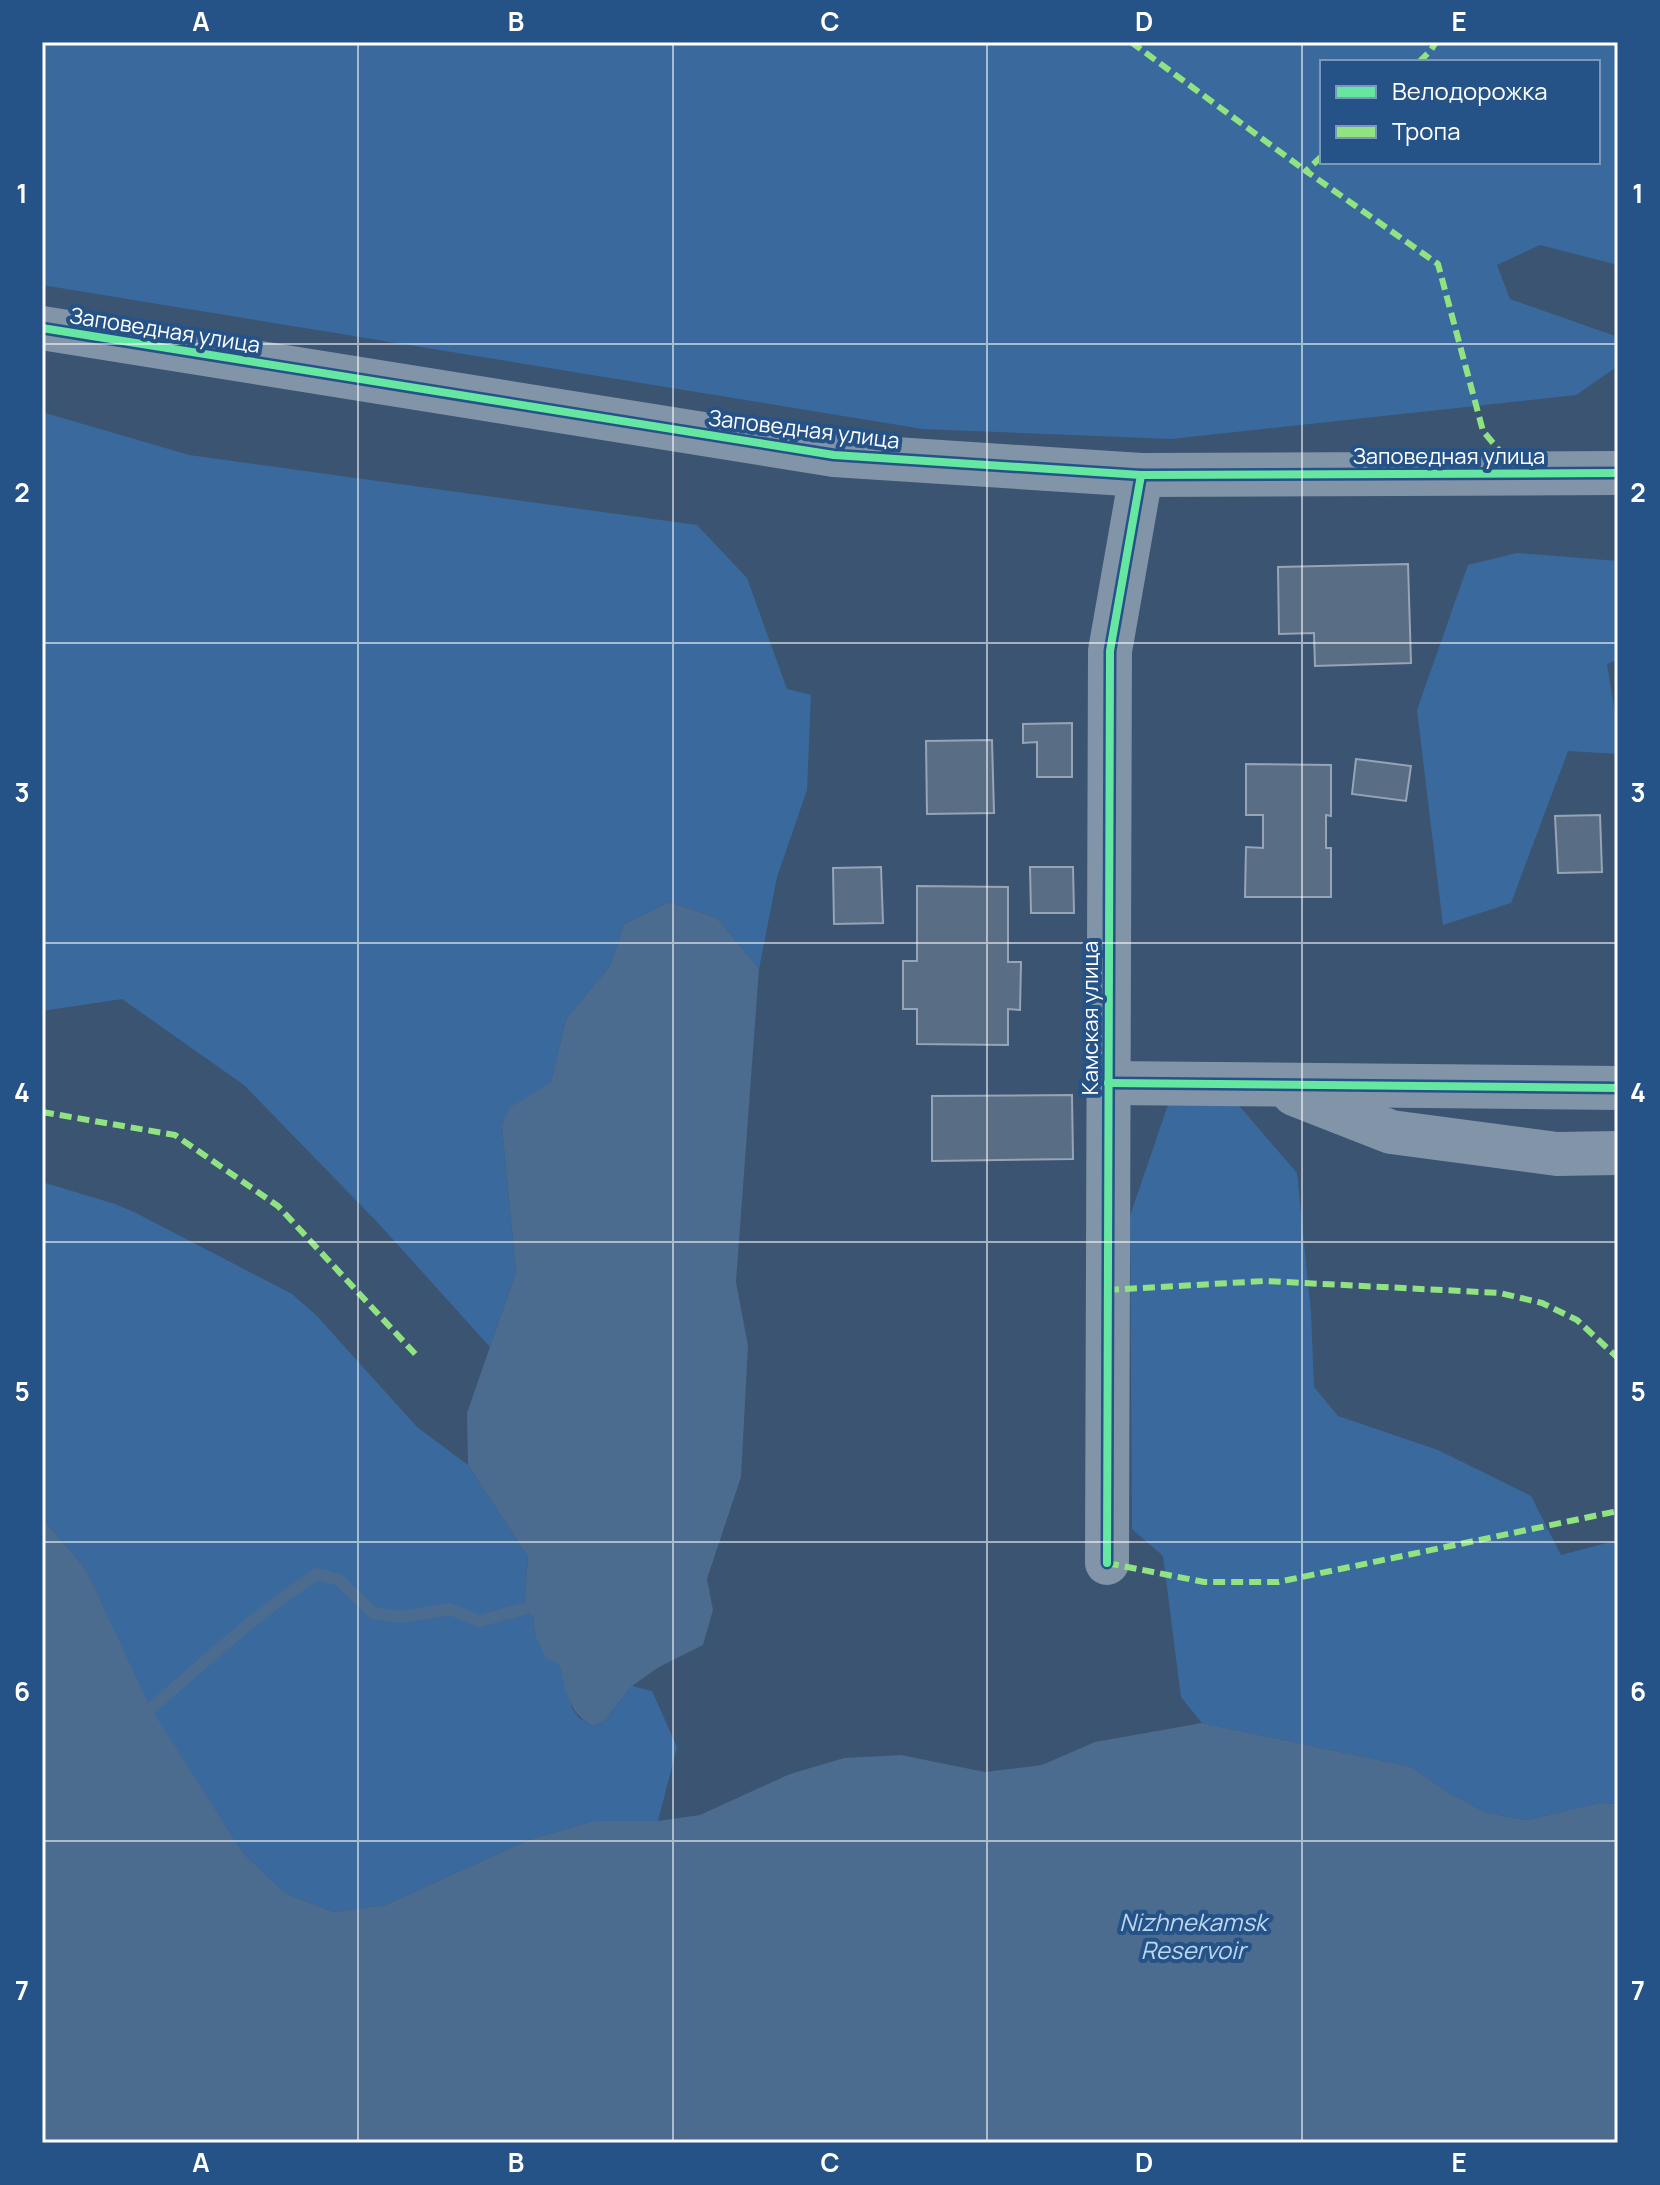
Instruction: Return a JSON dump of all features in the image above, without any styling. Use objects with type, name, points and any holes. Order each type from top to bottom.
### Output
[{"type":"street","name":"Заповедная улица","points":[[42,328],[834,455],[1141,475],[1618,473]]},
{"type":"street","name":"Камская улица","points":[[1107,1563],[1110,651],[1141,475]]},
{"type":"street","points":[[1108,1083],[1618,1088]]},
{"type":"street","points":[[1269,1085],[1391,1132],[1557,1154],[1618,1153]]},
{"type":"shaded area","points":[[42,42],[1618,42],[1618,265],[1540,245],[1497,265],[1510,299],[1618,337],[1618,366],[1576,395],[1171,439],[923,429],[42,285]]},
{"type":"shaded area","points":[[42,412],[189,455],[697,525],[747,578],[787,689],[811,695],[807,790],[777,877],[759,969],[717,918],[669,902],[624,924],[610,966],[566,1019],[551,1082],[502,1127],[516,1272],[490,1347],[379,1224],[244,1085],[122,999],[42,1011]]},
{"type":"shaded area","points":[[1517,553],[1618,561],[1618,660],[1607,664],[1618,732],[1618,754],[1568,751],[1511,903],[1443,925],[1417,710],[1468,565]]},
{"type":"shaded area","points":[[1228,1093],[1297,1173],[1311,1313],[1314,1387],[1338,1416],[1438,1450],[1531,1496],[1561,1555],[1618,1540],[1618,1804],[1600,1803],[1526,1820],[1487,1813],[1447,1792],[1412,1767],[1202,1723],[1181,1697],[1163,1556],[1132,1529],[1130,1216],[1170,1099]]},
{"type":"shaded area","points":[[42,1182],[136,1213],[292,1294],[316,1315],[417,1427],[468,1465],[528,1557],[524,1609],[533,1617],[535,1635],[559,1665],[572,1708],[579,1718],[593,1726],[604,1721],[632,1686],[652,1691],[677,1747],[658,1821],[594,1821],[528,1840],[385,1905],[333,1912],[285,1893],[243,1853],[150,1709],[85,1568],[42,1518]]},
{"type":"water","points":[[669,902],[717,918],[759,969],[736,1282],[748,1346],[741,1477],[707,1579],[713,1610],[703,1645],[659,1667],[632,1686],[604,1721],[593,1726],[573,1707],[559,1665],[546,1658],[535,1635],[533,1617],[524,1609],[528,1557],[468,1465],[467,1413],[516,1272],[502,1127],[509,1108],[551,1082],[566,1019],[610,966],[624,924]]},
{"type":"water","name":"Nizhnekamsk Reservoir","points":[[42,1518],[85,1568],[151,1709],[243,1853],[285,1893],[333,1912],[385,1905],[528,1840],[594,1821],[658,1821],[700,1815],[790,1774],[844,1758],[901,1755],[985,1772],[1042,1765],[1095,1742],[1202,1723],[1412,1767],[1447,1792],[1487,1813],[1526,1820],[1600,1803],[1618,1804],[1618,2143],[42,2143]]},
{"type":"building","points":[[1408,564],[1411,663],[1315,666],[1314,633],[1279,634],[1278,567]]},
{"type":"building","points":[[1072,723],[1072,777],[1037,777],[1037,742],[1023,743],[1023,724]]},
{"type":"building","points":[[992,740],[994,813],[927,814],[926,741]]},
{"type":"building","points":[[1356,759],[1411,766],[1406,801],[1352,794]]},
{"type":"building","points":[[1246,764],[1331,765],[1331,816],[1326,815],[1326,848],[1331,848],[1331,897],[1245,897],[1246,847],[1263,848],[1263,815],[1246,815]]},
{"type":"building","points":[[1600,815],[1602,872],[1558,873],[1555,816]]},
{"type":"building","points":[[881,867],[883,923],[834,924],[833,868]]},
{"type":"building","points":[[1030,867],[1073,867],[1074,913],[1031,913]]},
{"type":"building","points":[[917,886],[1008,887],[1008,962],[1021,962],[1020,1010],[1008,1009],[1008,1045],[917,1044],[917,1009],[903,1009],[903,961],[917,961]]},
{"type":"building","points":[[1072,1095],[1073,1159],[932,1161],[932,1096]]},
{"type":"waterway","points":[[142,1723],[150,1709],[232,1638],[317,1574],[339,1580],[373,1613],[401,1617],[450,1609],[479,1621],[524,1609]]},
{"type":"marked path","points":[[1131,42],[1306,171]]},
{"type":"marked path","points":[[1421,60],[1436,42]]},
{"type":"marked path","points":[[1320,158],[1306,171],[1438,264],[1483,431],[1519,474]]},
{"type":"marked path","points":[[42,1112],[175,1135],[278,1206],[418,1357]]},
{"type":"marked path","points":[[1107,1290],[1265,1281],[1500,1293],[1542,1303],[1577,1320],[1618,1358]]},
{"type":"marked path","points":[[1107,1563],[1204,1582],[1278,1582],[1618,1511]]},
{"type":"cycle path","points":[[42,328],[834,455],[1141,475],[1618,473]]},
{"type":"cycle path","points":[[1107,1563],[1110,651],[1141,475]]},
{"type":"cycle path","points":[[1108,1083],[1618,1088]]}]
